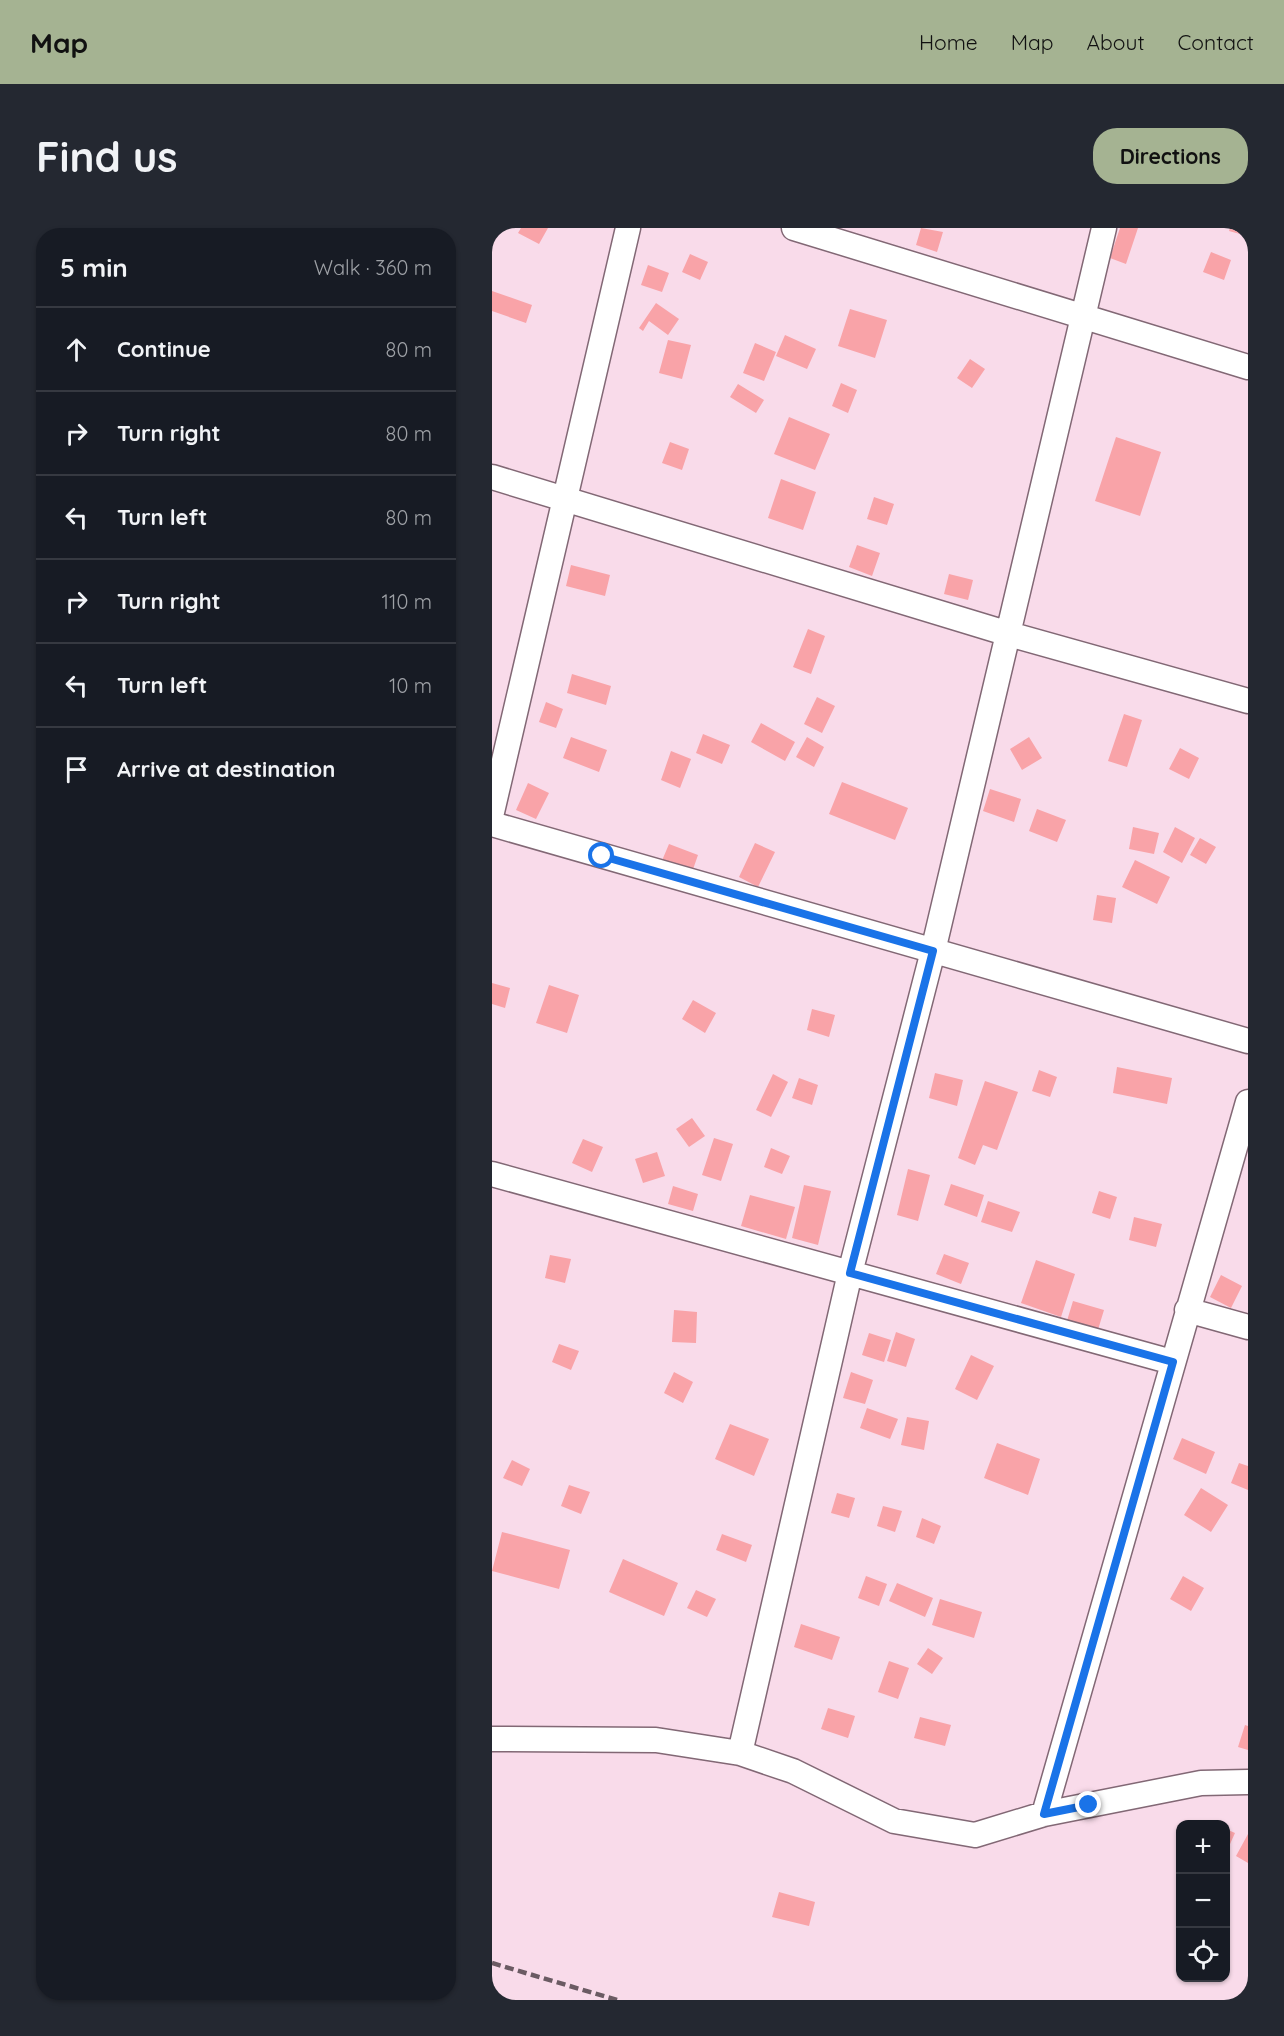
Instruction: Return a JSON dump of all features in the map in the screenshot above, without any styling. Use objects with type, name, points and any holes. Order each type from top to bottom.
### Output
[{"type":"street","points":[[492,812],[628,228]]},
{"type":"street","points":[[794,228],[1083,319],[1248,367]]},
{"type":"street","points":[[740,1753],[850,1273],[933,951],[1104,228]]},
{"type":"street","points":[[492,477],[1009,634],[1248,701]]},
{"type":"street","points":[[492,825],[1248,1041]]},
{"type":"street","points":[[1044,1814],[1248,1102]]},
{"type":"street","points":[[492,1174],[1173,1362]]},
{"type":"street","points":[[1187,1310],[1248,1327]]},
{"type":"street","points":[[492,1739],[656,1740],[740,1753],[793,1771],[894,1821],[975,1835],[1044,1814],[1201,1783],[1248,1782]]},
{"type":"building","points":[[521,228],[548,228],[539,244],[518,233]]},
{"type":"building","points":[[921,228],[943,232],[937,252],[916,245]]},
{"type":"building","points":[[1120,228],[1138,228],[1126,264],[1110,258]]},
{"type":"building","points":[[1230,228],[1248,228],[1247,236],[1229,231]]},
{"type":"building","points":[[1211,252],[1231,260],[1224,280],[1203,272]]},
{"type":"building","points":[[690,254],[708,262],[700,280],[682,272]]},
{"type":"building","points":[[648,265],[669,273],[662,292],[641,285]]},
{"type":"building","points":[[492,291],[532,305],[526,323],[492,311]]},
{"type":"building","points":[[656,303],[679,319],[668,335],[649,321],[643,331],[639,328]]},
{"type":"building","points":[[850,309],[887,320],[875,358],[838,346]]},
{"type":"building","points":[[785,335],[816,349],[807,369],[776,356]]},
{"type":"building","points":[[668,340],[691,345],[682,379],[659,373]]},
{"type":"building","points":[[755,343],[776,352],[764,381],[743,373]]},
{"type":"building","points":[[970,359],[985,369],[972,388],[957,378]]},
{"type":"building","points":[[841,383],[857,390],[848,413],[832,406]]},
{"type":"building","points":[[738,384],[764,400],[756,413],[730,397]]},
{"type":"building","points":[[789,417],[830,434],[815,470],[774,454]]},
{"type":"building","points":[[1116,437],[1161,452],[1140,516],[1095,501]]},
{"type":"building","points":[[670,442],[689,449],[682,470],[662,463]]},
{"type":"building","points":[[781,479],[816,492],[803,530],[768,518]]},
{"type":"building","points":[[874,497],[894,504],[887,525],[867,519]]},
{"type":"building","points":[[857,545],[880,553],[872,576],[849,567]]},
{"type":"building","points":[[571,565],[610,575],[605,596],[566,586]]},
{"type":"building","points":[[949,574],[973,580],[968,600],[944,594]]},
{"type":"building","points":[[808,629],[825,636],[811,674],[793,667]]},
{"type":"building","points":[[572,674],[611,686],[606,705],[567,693]]},
{"type":"building","points":[[817,697],[835,706],[822,733],[804,724]]},
{"type":"building","points":[[546,702],[563,709],[556,728],[539,722]]},
{"type":"building","points":[[1124,714],[1142,720],[1127,767],[1108,761]]},
{"type":"building","points":[[761,723],[795,742],[785,761],[751,742]]},
{"type":"building","points":[[703,734],[730,745],[722,764],[696,753]]},
{"type":"building","points":[[571,737],[607,750],[599,772],[563,758]]},
{"type":"building","points":[[807,737],[824,747],[814,767],[796,757]]},
{"type":"building","points":[[1029,737],[1042,758],[1022,770],[1010,749]]},
{"type":"building","points":[[1180,748],[1199,758],[1189,779],[1169,769]]},
{"type":"building","points":[[671,751],[691,759],[680,788],[661,780]]},
{"type":"building","points":[[842,782],[908,808],[895,840],[829,814]]},
{"type":"building","points":[[528,783],[549,793],[536,819],[516,810]]},
{"type":"building","points":[[990,789],[1021,799],[1014,822],[983,811]]},
{"type":"building","points":[[1037,809],[1066,820],[1057,842],[1029,831]]},
{"type":"building","points":[[1133,827],[1159,833],[1154,854],[1129,849]]},
{"type":"building","points":[[1175,827],[1195,838],[1182,863],[1163,852]]},
{"type":"building","points":[[1200,838],[1216,847],[1206,864],[1190,855]]},
{"type":"building","points":[[755,843],[775,852],[758,887],[739,877]]},
{"type":"building","points":[[669,844],[698,855],[691,875],[661,863]]},
{"type":"building","points":[[1135,860],[1170,877],[1157,904],[1122,887]]},
{"type":"building","points":[[1097,895],[1116,898],[1112,923],[1093,920]]},
{"type":"building","points":[[492,983],[510,988],[505,1008],[492,1004]]},
{"type":"building","points":[[549,985],[579,995],[567,1033],[536,1023]]},
{"type":"building","points":[[693,1000],[716,1013],[705,1033],[682,1019]]},
{"type":"building","points":[[812,1009],[835,1015],[829,1037],[807,1030]]},
{"type":"building","points":[[1117,1067],[1172,1078],[1167,1104],[1113,1093]]},
{"type":"building","points":[[1039,1070],[1057,1077],[1050,1097],[1032,1091]]},
{"type":"building","points":[[935,1073],[963,1080],[957,1106],[929,1098]]},
{"type":"building","points":[[773,1074],[788,1082],[771,1117],[756,1110]]},
{"type":"building","points":[[799,1078],[818,1085],[812,1105],[792,1098]]},
{"type":"building","points":[[985,1081],[1018,1092],[997,1150],[983,1145],[975,1165],[958,1158]]},
{"type":"building","points":[[692,1118],[705,1136],[689,1147],[676,1129]]},
{"type":"building","points":[[714,1138],[733,1144],[721,1181],[702,1175]]},
{"type":"building","points":[[583,1139],[603,1147],[592,1172],[572,1163]]},
{"type":"building","points":[[771,1148],[790,1156],[782,1174],[764,1167]]},
{"type":"building","points":[[657,1152],[665,1176],[643,1183],[635,1159]]},
{"type":"building","points":[[908,1169],[930,1175],[918,1221],[897,1215]]},
{"type":"building","points":[[951,1184],[984,1195],[977,1217],[944,1205]]},
{"type":"building","points":[[804,1185],[831,1191],[818,1245],[792,1238]]},
{"type":"building","points":[[673,1186],[698,1194],[693,1211],[668,1204]]},
{"type":"building","points":[[1099,1191],[1117,1197],[1110,1219],[1092,1213]]},
{"type":"building","points":[[750,1195],[795,1207],[786,1239],[741,1226]]},
{"type":"building","points":[[988,1201],[1020,1212],[1012,1232],[981,1222]]},
{"type":"building","points":[[1134,1217],[1162,1224],[1156,1247],[1129,1240]]},
{"type":"building","points":[[944,1254],[969,1263],[961,1284],[936,1274]]},
{"type":"building","points":[[550,1255],[571,1259],[565,1283],[545,1278]]},
{"type":"building","points":[[1036,1260],[1075,1274],[1061,1317],[1021,1303]]},
{"type":"building","points":[[1221,1275],[1242,1286],[1231,1308],[1210,1297]]},
{"type":"building","points":[[1073,1301],[1104,1310],[1097,1333],[1066,1324]]},
{"type":"building","points":[[674,1310],[697,1312],[696,1343],[672,1342]]},
{"type":"building","points":[[896,1332],[915,1339],[906,1367],[887,1361]]},
{"type":"building","points":[[869,1333],[891,1340],[884,1362],[862,1355]]},
{"type":"building","points":[[559,1344],[579,1351],[571,1370],[552,1362]]},
{"type":"building","points":[[971,1355],[994,1366],[977,1400],[955,1389]]},
{"type":"building","points":[[674,1372],[693,1382],[683,1403],[664,1393]]},
{"type":"building","points":[[851,1372],[873,1380],[865,1404],[843,1398]]},
{"type":"building","points":[[867,1408],[898,1419],[890,1439],[860,1428]]},
{"type":"building","points":[[907,1417],[929,1421],[924,1450],[901,1445]]},
{"type":"building","points":[[730,1424],[769,1439],[754,1476],[715,1459]]},
{"type":"building","points":[[1182,1438],[1215,1452],[1206,1474],[1173,1459]]},
{"type":"building","points":[[997,1443],[1040,1459],[1028,1495],[984,1478]]},
{"type":"building","points":[[512,1460],[530,1469],[522,1486],[503,1478]]},
{"type":"building","points":[[1239,1463],[1248,1466],[1248,1490],[1231,1483]]},
{"type":"building","points":[[569,1485],[590,1492],[581,1514],[561,1506]]},
{"type":"building","points":[[1201,1488],[1228,1505],[1211,1532],[1184,1515]]},
{"type":"building","points":[[837,1493],[855,1498],[849,1518],[831,1513]]},
{"type":"building","points":[[883,1506],[902,1511],[895,1532],[877,1526]]},
{"type":"building","points":[[922,1518],[941,1526],[934,1544],[916,1537]]},
{"type":"building","points":[[502,1532],[570,1550],[559,1589],[492,1571]]},
{"type":"building","points":[[722,1534],[752,1545],[746,1562],[716,1550]]},
{"type":"building","points":[[623,1559],[678,1583],[664,1616],[609,1592]]},
{"type":"building","points":[[866,1576],[887,1584],[879,1606],[858,1598]]},
{"type":"building","points":[[1183,1576],[1204,1588],[1191,1611],[1170,1599]]},
{"type":"building","points":[[897,1583],[933,1598],[925,1617],[889,1601]]},
{"type":"building","points":[[696,1590],[716,1599],[707,1617],[687,1608]]},
{"type":"building","points":[[940,1599],[982,1612],[974,1638],[932,1625]]},
{"type":"building","points":[[801,1624],[840,1637],[832,1660],[794,1647]]},
{"type":"building","points":[[928,1648],[943,1658],[932,1674],[917,1664]]},
{"type":"building","points":[[889,1661],[909,1668],[898,1699],[878,1692]]},
{"type":"building","points":[[828,1708],[855,1716],[848,1738],[821,1729]]},
{"type":"building","points":[[920,1717],[951,1725],[945,1746],[914,1738]]},
{"type":"building","points":[[1245,1725],[1248,1726],[1248,1750],[1238,1747]]},
{"type":"building","points":[[1230,1831],[1235,1833],[1230,1844]]},
{"type":"building","points":[[1248,1834],[1248,1863],[1236,1856]]},
{"type":"building","points":[[779,1892],[815,1902],[809,1926],[772,1917]]},
{"type":"railway","points":[[492,1963],[617,2000]]},
{"type":"route","points":[[602,856],[933,951],[850,1273],[1173,1362],[1044,1814],[1089,1805]]}]
